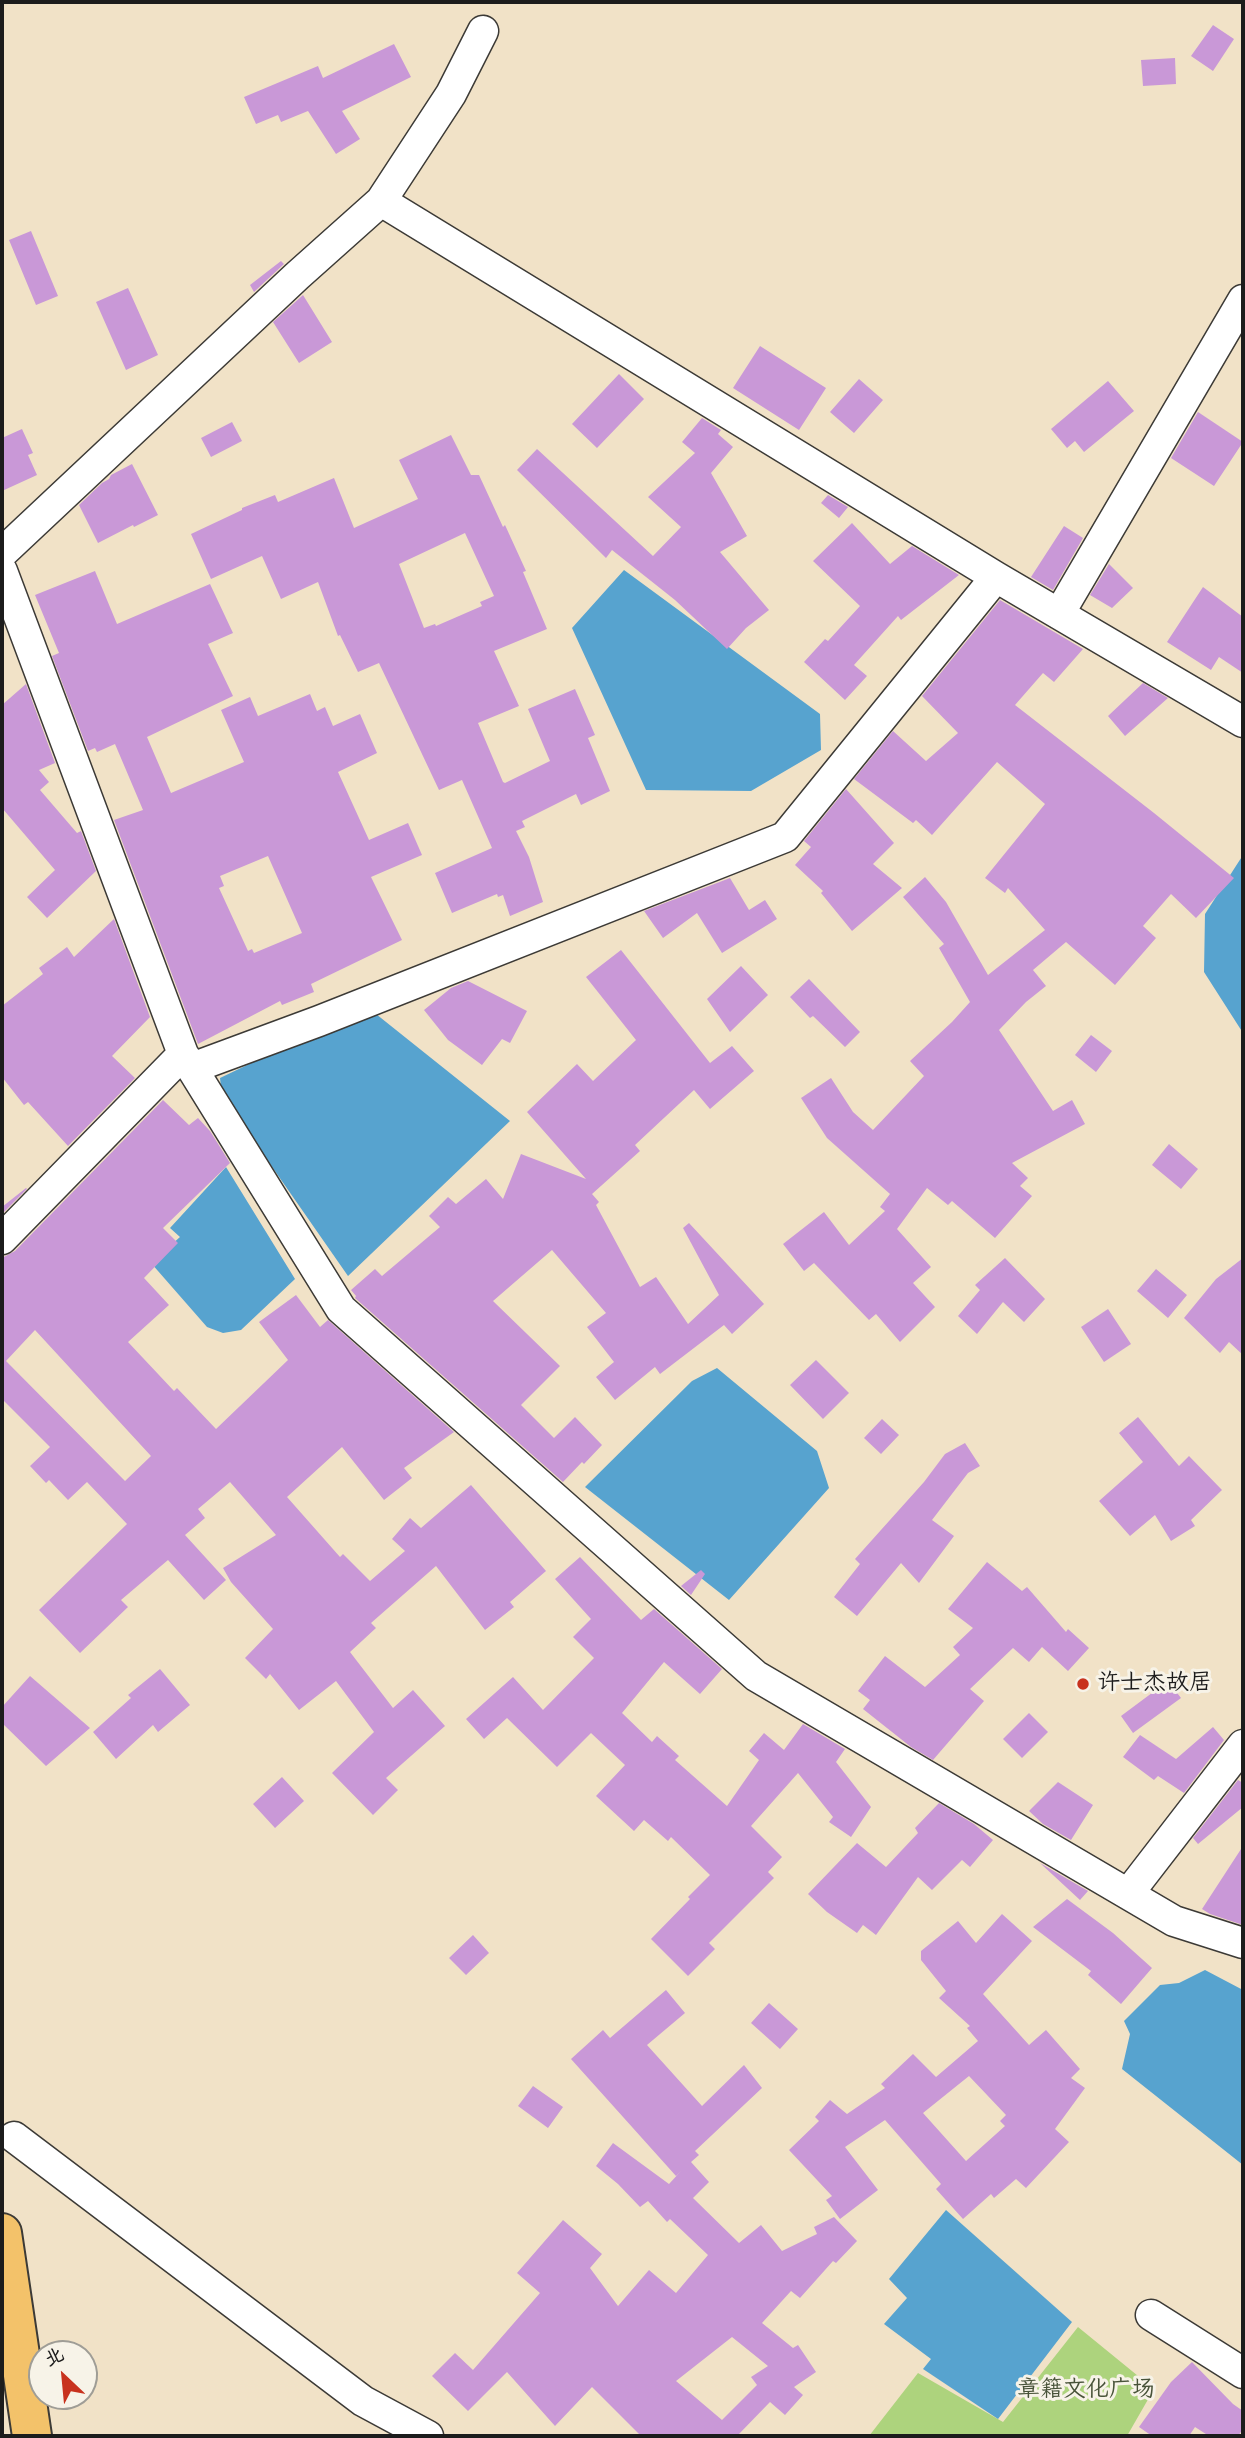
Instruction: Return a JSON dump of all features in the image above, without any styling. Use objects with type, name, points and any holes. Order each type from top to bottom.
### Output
[{"type":"highway","points":[[2,2233],[32,2436]]},
{"type":"street","points":[[2,553],[297,276],[381,201],[451,94],[483,31]]},
{"type":"street","points":[[381,201],[996,577],[1243,722]]},
{"type":"street","points":[[1059,614],[1243,300]]},
{"type":"street","points":[[2,571],[187,1061],[341,1309],[756,1676],[1174,1921],[1243,1943]]},
{"type":"street","points":[[2,1239],[187,1061],[320,1021],[785,837],[996,577]]},
{"type":"street","points":[[1128,1894],[1243,1745]]},
{"type":"street","points":[[14,2137],[363,2401],[394,2428],[428,2436]]},
{"type":"street","points":[[1151,2315],[1243,2373]]},
{"type":"green space","name":"章籍文化广场","points":[[1078,2327],[1154,2389],[1127,2436],[869,2436],[918,2373],[1003,2422]]},
{"type":"water","points":[[624,570],[820,714],[821,750],[751,791],[646,790],[572,628]]},
{"type":"water","points":[[1243,855],[1243,1033],[1204,972],[1205,914]]},
{"type":"water","points":[[376,1014],[510,1121],[348,1276],[222,1095],[220,1078],[266,1056]]},
{"type":"water","points":[[226,1167],[295,1279],[241,1330],[223,1333],[207,1327],[151,1263],[180,1237],[170,1228]]},
{"type":"water","points":[[717,1368],[817,1451],[829,1488],[729,1600],[585,1487],[692,1381]]},
{"type":"water","points":[[1205,1970],[1243,1990],[1243,2165],[1122,2069],[1130,2034],[1124,2021],[1160,1985],[1179,1983]]},
{"type":"water","points":[[946,2210],[1072,2322],[998,2419],[923,2369],[931,2359],[884,2324],[907,2298],[889,2279]]},
{"type":"building","points":[[1213,25],[1234,39],[1213,71],[1191,56]]},
{"type":"building","points":[[394,44],[411,77],[342,111],[360,139],[336,154],[308,111],[281,122],[278,115],[256,124],[244,97],[318,66],[323,78]]},
{"type":"building","points":[[1175,58],[1176,84],[1143,86],[1141,60]]},
{"type":"building","points":[[31,231],[58,296],[36,305],[9,240]]},
{"type":"building","points":[[281,261],[284,264],[254,292],[250,285]]},
{"type":"building","points":[[128,288],[158,355],[126,370],[96,302]]},
{"type":"building","points":[[303,295],[332,342],[299,363],[273,322]]},
{"type":"building","points":[[760,346],[826,388],[799,430],[733,388]]},
{"type":"building","points":[[619,374],[644,399],[597,448],[572,424]]},
{"type":"building","points":[[859,379],[883,400],[854,433],[830,412]]},
{"type":"building","points":[[1108,381],[1134,411],[1084,452],[1075,441],[1067,448],[1051,429]]},
{"type":"building","points":[[1198,412],[1243,442],[1214,486],[1171,458]]},
{"type":"building","points":[[702,418],[721,430],[718,434],[733,447],[711,473],[747,536],[720,552],[769,610],[746,628],[727,649],[675,600],[612,550],[606,558],[517,470],[537,449],[653,556],[681,527],[648,497],[695,453],[682,442]]},
{"type":"building","points":[[232,422],[242,441],[211,457],[201,438]]},
{"type":"building","points":[[22,429],[33,453],[28,455],[37,475],[2,491],[2,438]]},
{"type":"building","points":[[451,435],[471,475],[479,475],[503,527],[505,525],[526,571],[523,572],[547,629],[494,651],[519,706],[478,723],[503,782],[550,761],[528,709],[575,689],[595,735],[588,738],[610,791],[581,805],[576,794],[522,821],[525,827],[516,831],[529,857],[543,902],[510,916],[503,895],[498,897],[497,894],[452,913],[435,873],[492,848],[462,780],[439,790],[379,663],[358,672],[340,635],[338,636],[318,582],[281,599],[262,556],[211,579],[191,534],[242,508],[275,495],[278,502],[334,478],[354,528],[418,499],[399,460]],"holes":[[[465,533],[494,596],[480,602],[482,606],[436,626],[435,624],[424,628],[399,564]]]},
{"type":"building","points":[[132,464],[158,515],[98,543],[79,505],[111,475]]},
{"type":"building","points":[[828,495],[848,507],[839,518],[821,503]]},
{"type":"building","points":[[852,523],[890,564],[912,546],[959,575],[901,620],[898,616],[854,665],[867,676],[845,700],[804,662],[825,639],[828,641],[860,606],[813,561]]},
{"type":"building","points":[[1064,526],[1083,538],[1053,590],[1031,577]]},
{"type":"building","points":[[1109,564],[1133,588],[1112,608],[1090,595]]},
{"type":"building","points":[[95,571],[117,624],[210,584],[233,633],[208,644],[233,696],[147,737],[171,793],[244,762],[221,710],[250,697],[258,716],[310,694],[317,711],[325,707],[333,726],[360,714],[377,753],[338,772],[369,840],[408,823],[422,855],[371,877],[402,940],[311,984],[314,992],[282,1005],[280,1001],[198,1044],[114,820],[143,810],[115,744],[97,752],[95,748],[88,751],[52,656],[59,653],[35,595]],"holes":[[[268,856],[302,933],[254,953],[252,949],[248,951],[219,888],[224,886],[220,876]]]},
{"type":"building","points":[[1203,587],[1243,617],[1243,673],[1219,657],[1211,670],[1167,642]]},
{"type":"building","points":[[1000,600],[1083,649],[1054,682],[1043,673],[1015,705],[1234,878],[1196,918],[1171,894],[1143,926],[1156,938],[1115,985],[1066,942],[1033,970],[1046,986],[999,1030],[1053,1111],[1072,1100],[1085,1124],[1012,1163],[1028,1178],[1020,1186],[1032,1196],[995,1238],[952,1201],[948,1205],[927,1188],[897,1229],[931,1267],[913,1283],[935,1307],[900,1342],[876,1314],[869,1320],[814,1263],[804,1271],[783,1244],[824,1212],[849,1245],[885,1211],[880,1207],[890,1194],[827,1138],[801,1098],[831,1078],[853,1112],[873,1130],[924,1076],[910,1061],[970,1002],[939,948],[944,944],[903,897],[925,877],[946,902],[988,975],[1045,930],[1008,888],[1005,893],[985,878],[1045,804],[997,762],[932,835],[916,820],[913,823],[854,779],[893,731],[926,761],[958,733],[922,696]]},
{"type":"building","points":[[1143,683],[1168,698],[1125,736],[1108,716]]},
{"type":"building","points":[[26,684],[55,763],[39,770],[49,782],[40,790],[77,833],[81,831],[96,871],[47,918],[27,897],[55,870],[2,808],[2,705]]},
{"type":"building","points":[[846,789],[894,843],[873,864],[902,888],[852,931],[821,893],[823,891],[795,865],[811,847],[804,841]]},
{"type":"building","points":[[730,878],[749,910],[765,900],[777,919],[722,953],[697,913],[663,938],[644,911]]},
{"type":"building","points":[[114,919],[150,1017],[112,1056],[135,1078],[68,1146],[28,1102],[24,1105],[2,1077],[2,1006],[43,974],[39,968],[67,947],[74,957]]},
{"type":"building","points":[[621,950],[710,1063],[732,1046],[754,1071],[710,1109],[694,1090],[635,1145],[640,1151],[592,1194],[599,1202],[596,1205],[640,1287],[656,1277],[688,1324],[719,1295],[683,1228],[689,1223],[764,1304],[732,1334],[724,1325],[660,1374],[655,1367],[615,1400],[596,1377],[614,1362],[587,1327],[606,1313],[552,1250],[493,1301],[560,1366],[521,1405],[554,1438],[575,1417],[602,1445],[563,1482],[355,1298],[351,1290],[375,1269],[382,1276],[440,1227],[429,1216],[448,1197],[456,1204],[486,1179],[503,1199],[521,1154],[586,1179],[527,1112],[577,1064],[593,1081],[636,1040],[586,977]]},
{"type":"building","points":[[741,966],[768,995],[730,1032],[707,999]]},
{"type":"building","points":[[809,979],[860,1032],[845,1047],[790,997]]},
{"type":"building","points":[[468,981],[527,1011],[510,1043],[502,1039],[482,1065],[448,1040],[424,1010],[451,988]]},
{"type":"building","points":[[1091,1035],[1112,1051],[1096,1072],[1075,1055]]},
{"type":"building","points":[[163,1100],[189,1125],[198,1118],[210,1131],[230,1163],[163,1228],[178,1243],[144,1278],[169,1305],[128,1342],[174,1391],[177,1388],[216,1429],[288,1360],[259,1322],[296,1295],[320,1327],[328,1320],[454,1432],[404,1468],[412,1478],[384,1500],[342,1447],[287,1497],[340,1557],[343,1554],[370,1581],[405,1551],[392,1539],[410,1518],[421,1528],[471,1485],[546,1571],[510,1602],[514,1607],[485,1630],[436,1566],[371,1623],[376,1628],[350,1652],[393,1708],[413,1690],[445,1726],[386,1778],[398,1790],[373,1815],[332,1773],[374,1732],[336,1681],[299,1710],[270,1674],[266,1679],[245,1658],[273,1629],[231,1582],[223,1568],[276,1535],[230,1482],[198,1509],[205,1518],[185,1535],[226,1580],[204,1600],[168,1560],[121,1600],[128,1607],[80,1653],[39,1610],[127,1524],[87,1482],[68,1500],[49,1480],[46,1483],[30,1466],[50,1447],[2,1399],[2,1258],[15,1251]],"holes":[[[35,1330],[151,1456],[125,1481],[6,1361]]]},
{"type":"building","points":[[1169,1144],[1198,1169],[1181,1189],[1152,1165]]},
{"type":"building","points":[[27,1189],[4,1212],[2,1207]]},
{"type":"building","points":[[1005,1258],[1045,1299],[1024,1322],[1003,1302],[977,1334],[958,1316],[980,1290],[975,1285]]},
{"type":"building","points":[[1243,1258],[1243,1355],[1229,1342],[1220,1353],[1184,1318],[1216,1279]]},
{"type":"building","points":[[1156,1269],[1187,1295],[1168,1318],[1137,1291]]},
{"type":"building","points":[[1108,1309],[1131,1344],[1104,1362],[1081,1327]]},
{"type":"building","points":[[816,1360],[849,1393],[823,1419],[790,1385]]},
{"type":"building","points":[[1138,1417],[1179,1466],[1189,1456],[1222,1490],[1191,1520],[1195,1526],[1171,1541],[1155,1515],[1130,1536],[1099,1501],[1143,1462],[1119,1433]]},
{"type":"building","points":[[882,1419],[899,1435],[881,1454],[864,1438]]},
{"type":"building","points":[[965,1443],[980,1466],[968,1473],[932,1520],[954,1536],[919,1583],[901,1563],[857,1616],[834,1597],[860,1564],[855,1559],[924,1482],[945,1454]]},
{"type":"building","points":[[580,1557],[641,1620],[654,1609],[722,1669],[700,1694],[664,1662],[622,1713],[652,1742],[657,1736],[679,1756],[675,1760],[727,1806],[759,1760],[749,1751],[764,1733],[784,1750],[803,1724],[845,1749],[836,1762],[871,1807],[851,1837],[829,1822],[833,1817],[798,1773],[751,1826],[782,1857],[768,1872],[774,1878],[709,1943],[715,1949],[688,1976],[651,1939],[710,1875],[671,1837],[668,1841],[644,1820],[634,1831],[596,1796],[625,1765],[591,1733],[557,1767],[507,1718],[484,1739],[466,1719],[513,1677],[543,1710],[594,1658],[573,1637],[591,1619],[555,1579]]},
{"type":"building","points":[[987,1562],[1022,1591],[1027,1587],[1066,1632],[1068,1629],[1089,1648],[1068,1671],[1042,1647],[1029,1662],[1013,1648],[970,1689],[984,1701],[933,1760],[911,1747],[863,1709],[870,1700],[858,1691],[885,1656],[925,1687],[960,1655],[953,1647],[973,1628],[948,1609]]},
{"type":"building","points":[[701,1570],[705,1574],[691,1595],[681,1586]]},
{"type":"building","points":[[160,1669],[190,1705],[158,1732],[153,1725],[116,1759],[93,1732],[131,1698],[128,1695]]},
{"type":"building","points":[[30,1676],[90,1728],[46,1766],[2,1723],[2,1707]]},
{"type":"building","points":[[1168,1681],[1181,1698],[1133,1733],[1121,1716]]},
{"type":"building","points":[[1029,1713],[1048,1732],[1022,1758],[1003,1739]]},
{"type":"building","points":[[1213,1727],[1224,1740],[1184,1793],[1158,1776],[1154,1780],[1123,1757],[1140,1735],[1176,1759]]},
{"type":"building","points":[[282,1777],[304,1801],[275,1828],[253,1804]]},
{"type":"building","points":[[1238,1780],[1243,1783],[1243,1807],[1198,1844],[1193,1838]]},
{"type":"building","points":[[1058,1782],[1093,1805],[1071,1840],[1043,1824],[1029,1811]]},
{"type":"building","points":[[939,1803],[974,1824],[993,1840],[970,1867],[962,1860],[932,1890],[918,1877],[876,1935],[863,1925],[857,1933],[827,1912],[808,1894],[857,1843],[886,1867],[918,1833],[915,1828]]},
{"type":"building","points":[[1243,1846],[1243,1925],[1202,1909]]},
{"type":"building","points":[[1040,1863],[1088,1891],[1080,1900]]},
{"type":"building","points":[[1067,1899],[1113,1933],[1152,1968],[1121,2004],[1088,1975],[1091,1971],[1033,1927]]},
{"type":"building","points":[[1002,1914],[1032,1941],[983,1994],[1029,2045],[1046,2030],[1080,2069],[1071,2078],[1085,2088],[1055,2129],[1069,2142],[1026,2188],[1016,2179],[994,2198],[991,2194],[963,2219],[936,2189],[941,2184],[885,2120],[845,2147],[878,2190],[840,2219],[826,2200],[832,2196],[789,2150],[819,2121],[815,2117],[830,2100],[847,2114],[885,2088],[881,2084],[913,2054],[936,2077],[978,2041],[967,2028],[970,2026],[939,1998],[946,1991],[921,1960],[921,1951],[958,1921],[976,1943]],"holes":[[[969,2076],[1006,2115],[1000,2121],[1005,2126],[966,2161],[923,2113]]]},
{"type":"building","points":[[473,1935],[489,1953],[466,1975],[449,1958]]},
{"type":"building","points":[[666,1990],[685,2013],[647,2045],[702,2106],[744,2065],[762,2088],[695,2151],[699,2155],[691,2162],[709,2182],[693,2198],[739,2243],[761,2225],[782,2251],[817,2234],[814,2227],[834,2217],[857,2241],[836,2263],[833,2261],[800,2298],[791,2291],[762,2323],[793,2348],[798,2345],[816,2372],[794,2387],[803,2395],[785,2415],[770,2402],[738,2435],[740,2436],[641,2436],[592,2387],[555,2426],[507,2372],[468,2411],[432,2376],[455,2353],[473,2370],[540,2293],[517,2273],[563,2220],[602,2254],[590,2268],[618,2306],[649,2270],[676,2293],[708,2255],[670,2219],[667,2222],[648,2201],[640,2207],[596,2166],[613,2143],[669,2184],[681,2171],[676,2176],[571,2059],[603,2030],[610,2038]],"holes":[[[732,2337],[768,2366],[751,2377],[757,2385],[722,2420],[676,2381]]]},
{"type":"building","points":[[769,2003],[798,2029],[780,2049],[751,2023]]},
{"type":"building","points":[[533,2086],[563,2107],[548,2128],[518,2106]]},
{"type":"building","points":[[1192,2362],[1243,2411],[1243,2429],[1238,2436],[1209,2436],[1195,2427],[1189,2436],[1152,2436],[1139,2427],[1171,2382]]},
{"type":"place","name":"许士杰故居","points":[[1083,1684]]}]
